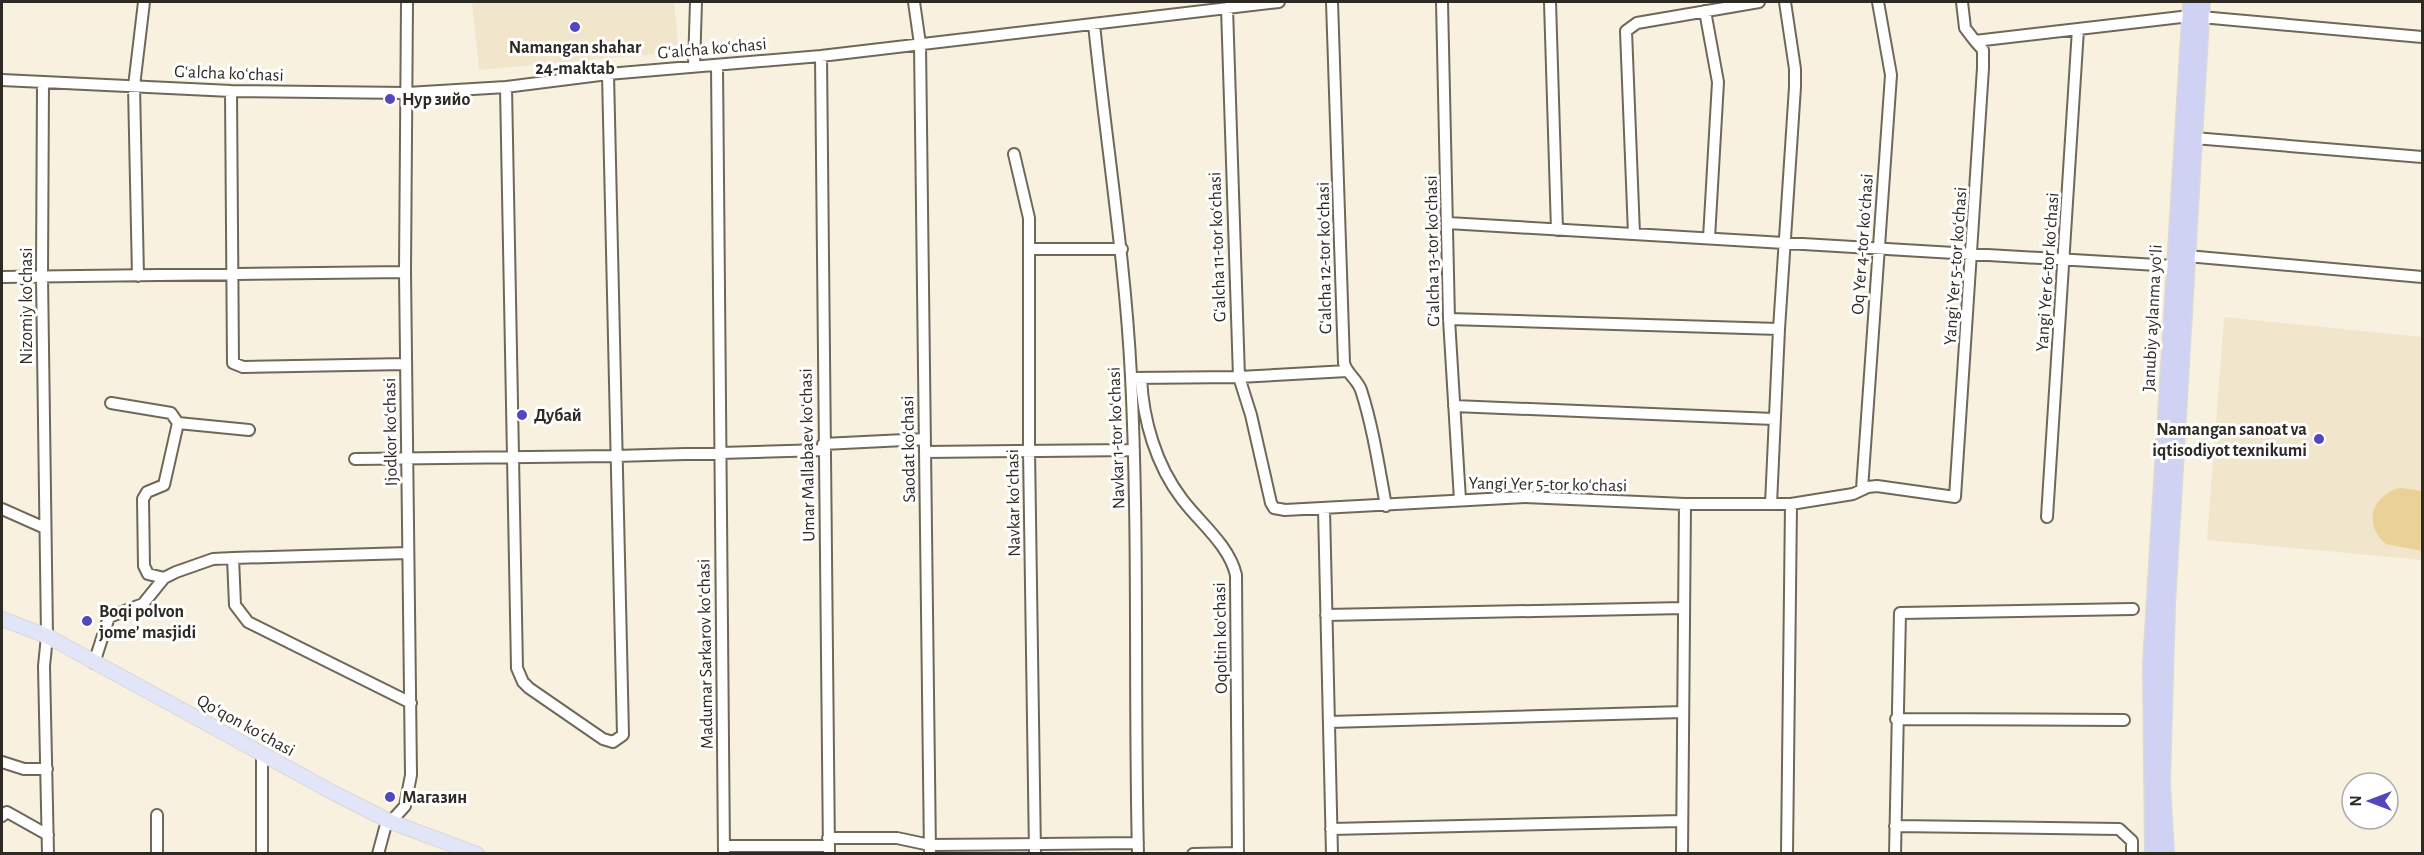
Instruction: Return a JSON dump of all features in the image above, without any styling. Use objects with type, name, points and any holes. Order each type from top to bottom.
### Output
[{"type":"highway","name":"Janubiy aylanma yoʻli","points":[[2166,854],[2162,783],[2181,261],[2194,12],[2202,2]]},
{"type":"highway","name":"Janubiy aylanma yoʻli","points":[[2153,854],[2151,664],[2181,261],[2194,138],[2194,12]]},
{"type":"main road","name":"Qoʻqon koʻchasi","points":[[2,619],[47,636],[262,755],[391,822],[477,854]]},
{"type":"street","points":[[138,276],[134,86],[144,2]]},
{"type":"street","name":"Ijodkor koʻchasi","points":[[378,854],[381,837],[405,806],[410,792],[411,703],[405,272],[407,2]]},
{"type":"street","points":[[694,66],[696,2]]},
{"type":"street","name":"Saodat koʻchasi","points":[[914,2],[920,44],[930,849]]},
{"type":"street","name":"Gʻalcha koʻchasi","points":[[2,80],[231,91],[407,93],[506,87],[608,74],[821,56],[1279,2]]},
{"type":"street","name":"Gʻalcha 12-tor koʻchasi","points":[[1332,2],[1343,353],[1347,371],[1356,379],[1363,398],[1386,506]]},
{"type":"street","name":"Gʻalcha 13-tor koʻchasi","points":[[1442,2],[1449,319],[1460,500]]},
{"type":"street","points":[[1550,2],[1557,230]]},
{"type":"street","points":[[1634,234],[1626,31],[1637,23],[1759,2]]},
{"type":"street","points":[[1771,504],[1795,69],[1785,2]]},
{"type":"street","name":"Oq Yer 4-tor koʻchasi","points":[[1862,489],[1877,247],[1891,75],[1878,2]]},
{"type":"street","name":"Yangi Yer 5-tor koʻchasi","points":[[1324,509],[1525,497],[1685,504],[1791,504],[1853,494],[1862,489],[1877,486],[1955,497],[1983,68],[1983,50],[1965,28],[1962,2]]},
{"type":"street","name":"Gʻalcha 11-tor koʻchasi","points":[[1227,8],[1239,377],[1271,504],[1274,508],[1285,510],[1324,509]]},
{"type":"street","points":[[1706,11],[1718,82],[1709,238]]},
{"type":"street","points":[[1975,41],[2194,12],[2422,37]]},
{"type":"street","name":"Navkar 1-tor koʻchasi","points":[[1094,24],[1136,378],[1133,450],[1138,848]]},
{"type":"street","name":"Yangi Yer 6-tor koʻchasi","points":[[2047,517],[2078,29]]},
{"type":"street","name":"Umar Mallabaev koʻchasi","points":[[821,56],[823,447],[829,846]]},
{"type":"street","name":"Madumar Sarkarov koʻchasi","points":[[717,65],[724,850]]},
{"type":"street","points":[[506,87],[519,675],[529,688],[603,739],[613,742],[623,735],[608,74]]},
{"type":"street","name":"Nizomiy koʻchasi","points":[[43,83],[42,276],[47,636],[44,666],[48,854]]},
{"type":"street","points":[[231,91],[233,361],[236,365],[406,364]]},
{"type":"street","points":[[2194,138],[2422,158]]},
{"type":"street","name":"Navkar koʻchasi","points":[[1014,154],[1029,218],[1029,450],[1035,849]]},
{"type":"street","points":[[1448,223],[1972,254],[2181,261],[2422,276]]},
{"type":"street","points":[[1029,249],[1122,249]]},
{"type":"street","points":[[2,277],[405,272]]},
{"type":"street","points":[[1449,319],[1779,329]]},
{"type":"street","points":[[1136,378],[1239,377],[1347,371]]},
{"type":"street","name":"Oqoltin koʻchasi","points":[[1136,378],[1162,466],[1182,499],[1227,554],[1236,575],[1238,853]]},
{"type":"street","points":[[111,404],[171,413],[178,423],[165,483],[160,488],[147,492],[143,500],[144,566],[148,574],[164,578]]},
{"type":"street","points":[[1454,406],[1774,419]]},
{"type":"street","points":[[178,423],[249,430]]},
{"type":"street","points":[[355,459],[719,453],[925,439]]},
{"type":"street","points":[[925,452],[1133,450]]},
{"type":"street","points":[[1682,854],[1685,504]]},
{"type":"street","points":[[1787,854],[1791,504]]},
{"type":"street","points":[[2,509],[45,528]]},
{"type":"street","points":[[1324,509],[1332,854]]},
{"type":"street","points":[[94,663],[109,617],[143,604],[164,578],[213,559],[408,553]]},
{"type":"street","points":[[233,558],[235,605],[242,617],[411,703]]},
{"type":"street","points":[[1326,615],[1684,608]]},
{"type":"street","points":[[1895,854],[1899,617],[1907,611],[2133,609]]},
{"type":"street","points":[[1329,722],[1683,712]]},
{"type":"street","points":[[1896,719],[2124,720]]},
{"type":"street","points":[[262,755],[262,854]]},
{"type":"street","points":[[2,762],[24,769],[47,769]]},
{"type":"street","points":[[2,816],[7,812],[48,835]]},
{"type":"street","points":[[157,815],[157,854]]},
{"type":"street","points":[[1331,829],[1682,820]]},
{"type":"street","points":[[1895,826],[2120,829],[2132,841],[2132,854]]},
{"type":"street","points":[[724,850],[829,846],[897,838],[930,849],[1138,848]]},
{"type":"street","points":[[1193,854],[1238,853]]},
{"type":"shaded area","name":"Namangan shahar 24-maktab","points":[[472,2],[674,2],[679,52],[479,70]]},
{"type":"shaded area","name":"Namangan sanoat va iqtisodiyot texnikumi","points":[[2224,317],[2422,337],[2422,560],[2207,540]]},
{"type":"shaded area","points":[[2401,488],[2422,491],[2422,551],[2386,544],[2374,528],[2374,511],[2377,503],[2391,491]]},
{"type":"place","name":"Namangan shahar 24-maktab","points":[[575,27]]},
{"type":"place","name":"Нур зийо","points":[[390,99]]},
{"type":"place","name":"Дубай","points":[[522,415]]},
{"type":"place","name":"Namangan sanoat va iqtisodiyot texnikumi","points":[[2319,439]]},
{"type":"place","name":"Boqi polvon jome’ masjidi","points":[[87,621]]},
{"type":"place","name":"Магазин","points":[[390,797]]}]
